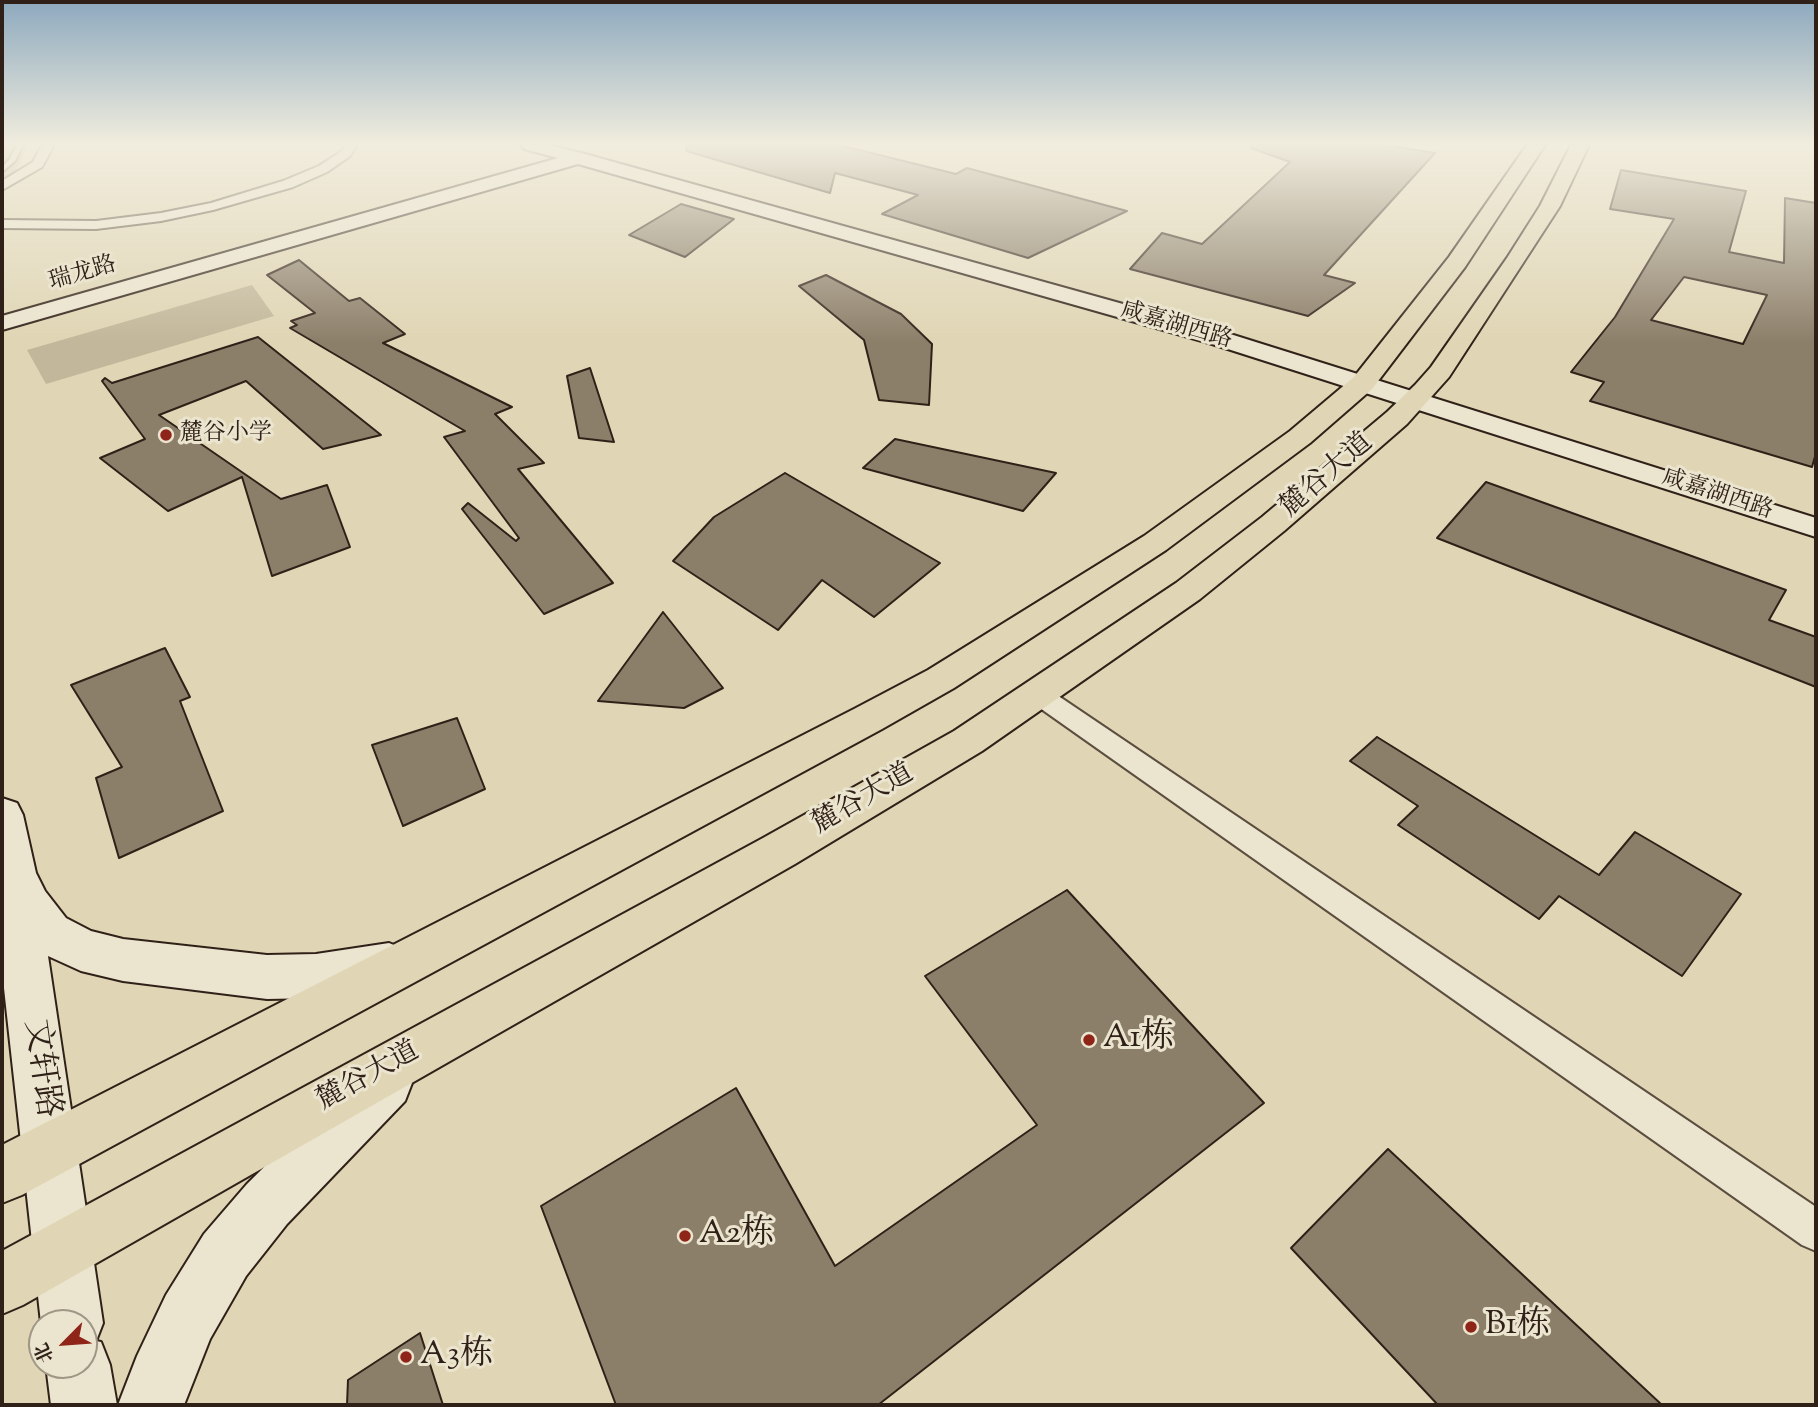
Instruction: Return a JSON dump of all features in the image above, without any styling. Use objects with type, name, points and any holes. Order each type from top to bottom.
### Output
[{"type":"main road","name":"瑞龙路","points":[[2,320],[402,211]]},
{"type":"main road","name":"咸嘉湖西路","points":[[784,211],[1218,338],[1367,378],[1816,528]]},
{"type":"main road","name":"麓谷大道","points":[[2,1175],[601,858],[787,763],[941,678],[1155,544],[1300,437],[1367,378],[1457,262],[1492,211]]},
{"type":"main road","name":"麓谷大道","points":[[2,1284],[779,851],[968,741],[1039,695],[1188,591],[1273,524],[1420,395],[1517,259],[1547,211]]},
{"type":"main road","name":"咸嘉湖西路","points":[[1420,395],[1816,514]]},
{"type":"main road","points":[[7,839],[26,901],[49,932],[81,950],[122,960],[267,977],[316,976],[402,964]]},
{"type":"main road","name":"文轩路","points":[[7,839],[70,1309]]},
{"type":"main road","points":[[151,1405],[188,1317],[225,1255],[267,1204],[370,1096],[428,1045]]},
{"type":"main road","points":[[80,1379],[84,1405]]},
{"type":"street","points":[[2,224],[106,224],[185,211]]},
{"type":"street","points":[[1039,695],[1816,1231]]},
{"type":"shaded area","points":[[252,285],[274,316],[46,384],[27,350]]},
{"type":"building","points":[[670,211],[705,211],[734,219],[685,257],[629,235]]},
{"type":"building","points":[[888,211],[1127,211],[1028,258],[882,214]]},
{"type":"building","points":[[1238,211],[1383,211],[1324,275],[1355,283],[1308,316],[1130,269],[1162,233],[1202,244]]},
{"type":"building","points":[[1621,211],[1741,211],[1729,252],[1784,263],[1785,211],[1816,211],[1816,453],[1812,467],[1590,401],[1604,382],[1571,372],[1615,317],[1674,219]],"holes":[[[1684,277],[1767,295],[1743,344],[1651,320]]]},
{"type":"building","points":[[299,260],[349,301],[360,298],[405,334],[383,343],[512,407],[495,414],[544,463],[518,469],[613,583],[544,614],[462,509],[468,503],[516,541],[519,538],[444,437],[465,431],[290,328],[297,325],[291,321],[315,313],[267,275]]},
{"type":"building","points":[[826,275],[901,314],[932,344],[929,405],[879,400],[864,340],[799,286]]},
{"type":"building","points":[[258,337],[381,435],[323,449],[246,381],[159,415],[281,499],[327,485],[350,547],[272,576],[242,477],[168,511],[100,458],[145,439],[102,381],[105,378],[112,383]]},
{"type":"building","points":[[590,368],[614,442],[579,438],[567,376]]},
{"type":"building","points":[[895,439],[1056,473],[1023,511],[863,468]]},
{"type":"building","points":[[785,473],[940,563],[874,617],[822,580],[778,630],[673,561],[714,517]]},
{"type":"building","points":[[1486,482],[1786,590],[1769,620],[1816,637],[1816,687],[1437,538]]},
{"type":"building","points":[[663,612],[723,688],[684,708],[598,701]]},
{"type":"building","points":[[165,648],[190,697],[180,701],[223,811],[119,858],[96,778],[122,767],[71,685]]},
{"type":"building","points":[[457,718],[485,789],[403,826],[372,745]]},
{"type":"building","points":[[1377,737],[1599,875],[1635,832],[1741,894],[1682,976],[1559,896],[1539,919],[1398,825],[1418,806],[1350,761]]},
{"type":"building","points":[[1067,890],[1264,1103],[878,1405],[616,1405],[541,1206],[736,1088],[835,1266],[1037,1125],[925,976]]},
{"type":"building","name":"B1栋","points":[[1388,1149],[1662,1405],[1438,1405],[1291,1248]]},
{"type":"building","name":"A3栋","points":[[420,1333],[443,1405],[347,1405],[348,1380]]},
{"type":"place","name":"麓谷小学","points":[[166,435]]},
{"type":"place","name":"A1栋","points":[[1089,1040]]},
{"type":"place","name":"A2栋","points":[[685,1236]]},
{"type":"place","name":"B1栋","points":[[1471,1327]]},
{"type":"place","name":"A3栋","points":[[406,1357]]}]
